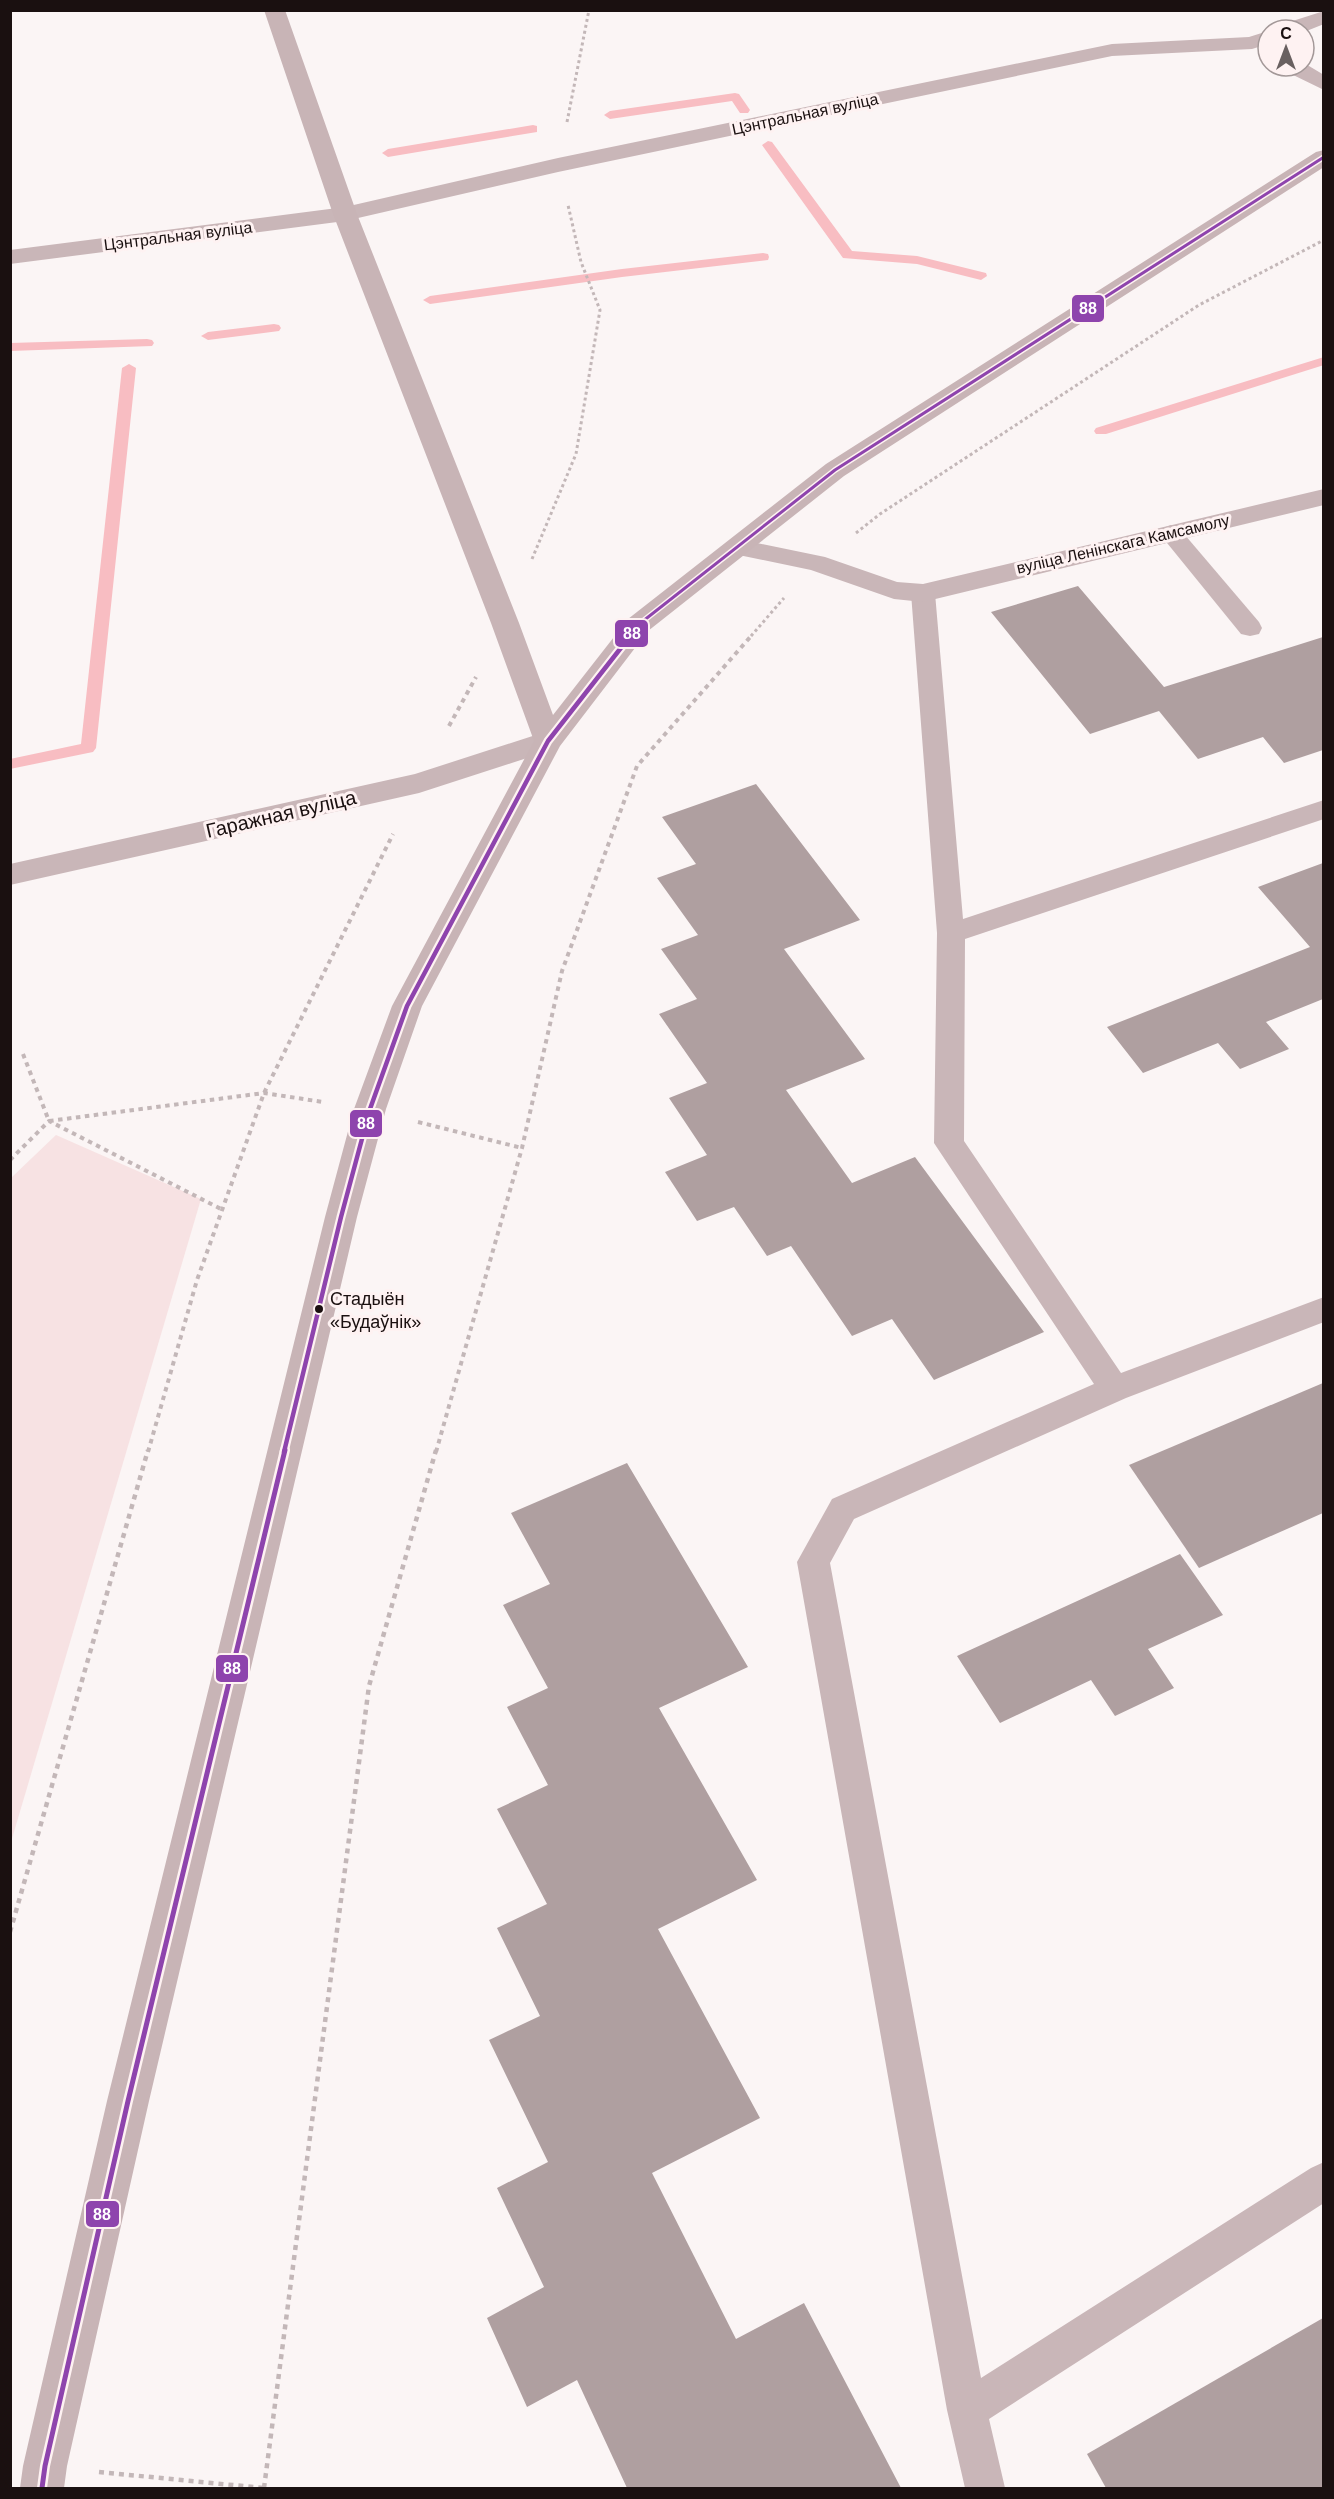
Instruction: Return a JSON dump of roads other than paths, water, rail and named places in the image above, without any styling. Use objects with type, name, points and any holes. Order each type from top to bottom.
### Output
[{"type":"main road","points":[[274,10],[345,214],[505,623],[548,741]]},
{"type":"main road","points":[[40,2481],[128,2101],[341,1217],[370,1109],[407,1006],[548,741],[638,625],[835,470],[1323,158]]},
{"type":"street","name":"Цэнтральная вуліца","points":[[10,257],[345,214],[558,165],[1112,50],[1256,44]]},
{"type":"street","name":"вуліца Ленінскага Камсамолу","points":[[738,547],[816,563],[894,590],[923,593],[1323,497]]},
{"type":"street","name":"Гаражная вуліца","points":[[10,875],[419,783],[548,741]]},
{"type":"lane","points":[[1171,533],[1250,628]]},
{"type":"lane","points":[[923,593],[951,933],[949,1143],[1115,1389]]},
{"type":"lane","points":[[951,933],[1323,809]]},
{"type":"lane","points":[[985,2488],[967,2410],[813,1562],[843,1509],[1115,1389],[1323,1309]]},
{"type":"lane","points":[[967,2410],[1323,2181]]},
{"type":"waterway","points":[[610,115],[735,97],[744,110]]},
{"type":"waterway","points":[[388,153],[533,129]]},
{"type":"waterway","points":[[768,145],[848,255],[917,260],[981,276]]},
{"type":"waterway","points":[[430,300],[622,273],[763,257]]},
{"type":"waterway","points":[[208,336],[274,328]]},
{"type":"waterway","points":[[10,347],[147,343]]},
{"type":"waterway","points":[[1101,431],[1324,361]]},
{"type":"waterway","points":[[10,764],[88,748],[129,368]]},
{"type":"place","name":"Стадыён «Будаўнік»","points":[[319,1309]]}]
